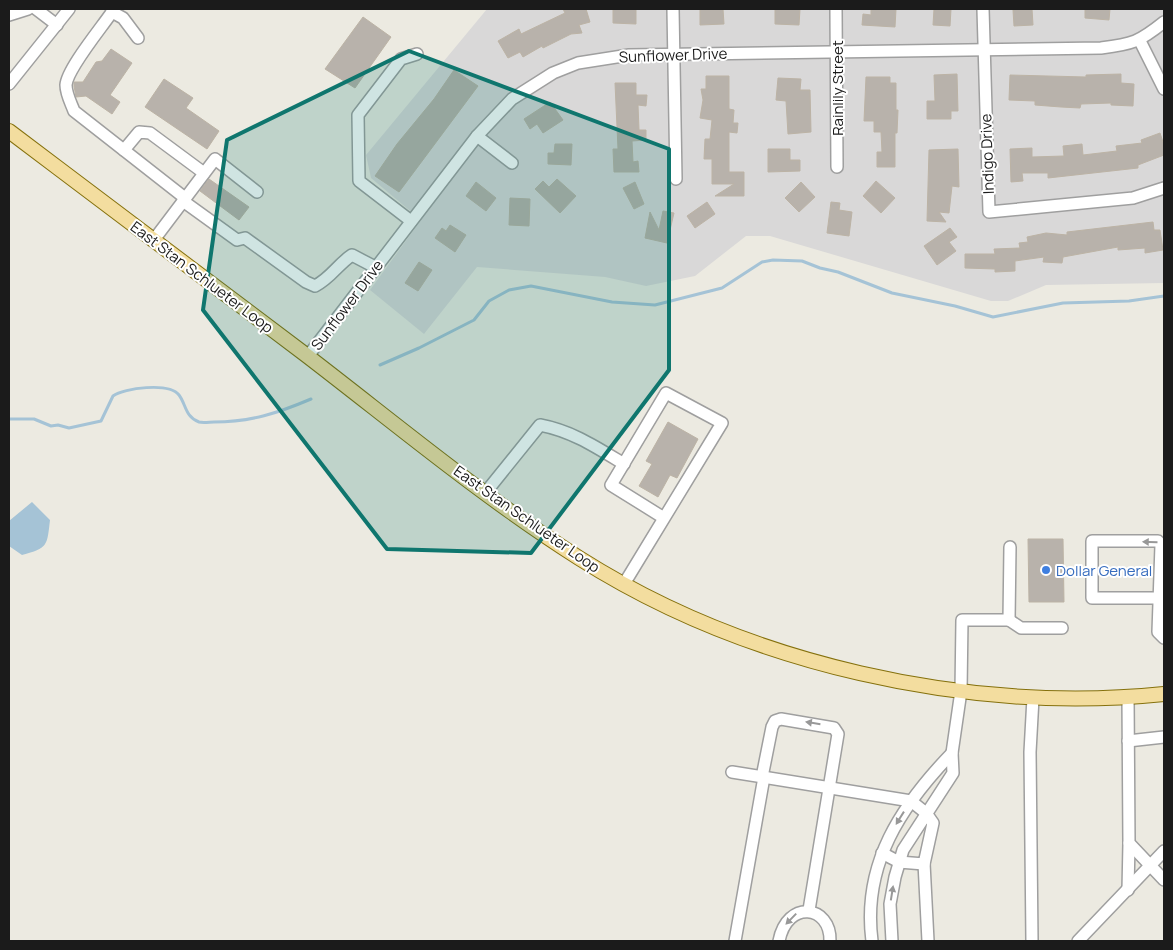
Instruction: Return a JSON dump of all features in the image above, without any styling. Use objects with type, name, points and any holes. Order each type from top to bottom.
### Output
[{"type":"main road","name":"East Stan Schlueter Loop","points":[[9,131],[486,492],[579,558],[624,584],[675,609],[796,656],[856,674],[961,691],[1033,698],[1068,700],[1164,694]]},
{"type":"street","points":[[9,14],[28,9]]},
{"type":"street","points":[[36,9],[57,25]]},
{"type":"street","points":[[9,84],[70,9]]},
{"type":"street","points":[[673,9],[676,178]]},
{"type":"street","name":"Rainlily Street","points":[[836,9],[837,167]]},
{"type":"street","name":"Indigo Drive","points":[[983,9],[989,212],[1133,198],[1164,188]]},
{"type":"street","points":[[138,38],[123,18],[112,10],[72,70],[66,84],[68,98],[74,111],[237,240],[245,238],[306,282],[315,286],[326,281],[344,260],[352,255],[375,267]]},
{"type":"street","name":"Sunflower Drive","points":[[308,356],[477,136],[512,99],[553,73],[578,63],[603,58],[837,50],[1101,48],[1132,44],[1140,41],[1164,22]]},
{"type":"street","points":[[1140,41],[1164,89]]},
{"type":"street","points":[[411,221],[359,181],[357,121],[362,108],[401,60],[417,54]]},
{"type":"street","points":[[124,150],[135,135],[144,131],[150,133],[204,173]]},
{"type":"street","points":[[477,136],[512,163]]},
{"type":"street","points":[[153,240],[215,159],[257,192]]},
{"type":"street","points":[[624,584],[722,423],[666,393],[611,485],[664,518]]},
{"type":"street","points":[[486,492],[540,425],[561,428],[624,464]]},
{"type":"street","points":[[1159,598],[1092,598],[1092,542],[1158,541],[1161,545],[1158,632],[1164,638]]},
{"type":"street","points":[[1009,620],[1010,547]]},
{"type":"street","points":[[892,941],[890,904],[903,850],[953,773],[952,753],[961,691],[962,620],[1009,620],[1021,628],[1062,628]]},
{"type":"street","points":[[1128,697],[1128,890]]},
{"type":"street","points":[[1032,941],[1030,752],[1033,698]]},
{"type":"street","points":[[735,941],[772,727],[775,721],[781,718],[834,728],[838,734],[809,910]]},
{"type":"street","points":[[1128,741],[1164,737]]},
{"type":"street","points":[[872,941],[872,894],[882,853],[888,838],[926,781],[952,753]]},
{"type":"street","points":[[732,772],[911,801],[926,813],[933,823],[924,863],[928,941]]},
{"type":"street","points":[[1129,843],[1164,880]]},
{"type":"street","points":[[1078,941],[1164,851]]},
{"type":"street","points":[[882,853],[899,862],[924,863]]},
{"type":"street","points":[[778,941],[789,918],[798,912],[809,910],[820,917],[828,927],[830,941]]},
{"type":"highlighted area","points":[[409,51],[669,149],[669,370],[531,553],[387,549],[203,310],[227,140]]},
{"type":"shaded area","points":[[487,9],[1164,9],[1164,283],[1046,285],[1008,301],[991,301],[770,236],[746,236],[695,276],[646,286],[605,277],[477,267],[424,334],[370,290],[421,220],[371,178],[366,155]]},
{"type":"water","points":[[32,502],[50,520],[47,541],[41,548],[22,555],[9,546],[9,521]]},
{"type":"building","points":[[563,9],[586,9],[590,22],[579,25],[582,33],[571,34],[543,48],[542,46],[523,57],[520,52],[508,58],[498,41],[519,29],[521,34],[565,13]]},
{"type":"building","points":[[613,9],[636,9],[636,24],[613,23]]},
{"type":"building","points":[[700,9],[723,9],[724,24],[700,25]]},
{"type":"building","points":[[775,9],[800,9],[799,25],[775,24]]},
{"type":"building","points":[[871,9],[896,9],[895,27],[862,25],[863,14],[871,15]]},
{"type":"building","points":[[934,9],[951,9],[950,26],[933,25]]},
{"type":"building","points":[[1032,9],[1033,25],[1014,26],[1013,10]]},
{"type":"building","points":[[1085,9],[1110,9],[1109,20],[1085,18]]},
{"type":"building","points":[[363,17],[391,37],[355,88],[325,69]]},
{"type":"building","points":[[111,49],[132,63],[110,95],[120,102],[112,114],[86,96],[76,97],[74,86],[74,82],[83,82],[96,62],[102,61]]},
{"type":"building","points":[[454,70],[478,86],[399,192],[375,176]]},
{"type":"building","points":[[957,74],[958,111],[951,111],[951,119],[927,119],[927,101],[935,101],[934,75]]},
{"type":"building","points":[[1121,74],[1121,83],[1134,84],[1133,106],[1111,105],[1111,103],[1081,104],[1080,108],[1035,105],[1035,101],[1009,100],[1010,75],[1086,77],[1086,75]]},
{"type":"building","points":[[706,76],[729,76],[729,109],[734,110],[733,123],[738,123],[737,133],[729,132],[729,172],[744,172],[744,196],[715,196],[734,184],[712,184],[712,159],[704,159],[705,139],[710,139],[712,120],[700,118],[703,100],[701,89],[706,89]]},
{"type":"building","points":[[866,77],[890,77],[890,83],[896,83],[896,110],[898,110],[897,133],[895,133],[895,167],[877,167],[877,152],[882,152],[881,132],[874,132],[874,121],[864,121]]},
{"type":"building","points":[[778,78],[801,79],[800,90],[810,90],[811,132],[788,134],[786,101],[776,100]]},
{"type":"building","points":[[164,79],[193,98],[186,108],[219,131],[207,149],[145,107]]},
{"type":"building","points":[[615,83],[636,83],[636,95],[647,95],[646,106],[638,105],[639,130],[646,130],[646,140],[632,141],[633,162],[638,161],[639,172],[614,172],[613,149],[618,149]]},
{"type":"building","points":[[550,102],[563,120],[543,133],[537,124],[530,129],[524,119]]},
{"type":"building","points":[[1160,133],[1164,145],[1164,155],[1138,165],[1138,168],[1048,178],[1048,173],[1022,173],[1023,181],[1011,182],[1010,149],[1032,148],[1032,157],[1064,156],[1063,146],[1082,144],[1083,155],[1117,151],[1116,146],[1142,143],[1141,140]]},
{"type":"building","points":[[555,144],[572,144],[571,165],[548,164],[548,153],[554,153]]},
{"type":"building","points":[[768,149],[790,149],[790,160],[800,160],[800,171],[768,172]]},
{"type":"building","points":[[958,149],[959,187],[952,186],[949,213],[939,212],[946,222],[927,221],[929,150]]},
{"type":"building","points":[[209,179],[249,207],[239,220],[200,191]]},
{"type":"building","points":[[557,179],[576,196],[560,213],[535,189],[543,181],[549,187]]},
{"type":"building","points":[[876,181],[895,198],[881,213],[863,196]]},
{"type":"building","points":[[476,182],[496,198],[486,211],[466,196]]},
{"type":"building","points":[[635,182],[644,204],[634,209],[623,188]]},
{"type":"building","points":[[801,182],[815,197],[799,212],[785,198]]},
{"type":"building","points":[[510,198],[530,199],[529,226],[509,225]]},
{"type":"building","points":[[707,202],[715,214],[695,228],[687,216]]},
{"type":"building","points":[[831,202],[840,203],[839,210],[852,212],[849,236],[827,233]]},
{"type":"building","points":[[663,211],[674,213],[667,243],[645,238],[650,212],[659,230]]},
{"type":"building","points":[[1153,222],[1154,230],[1160,230],[1163,250],[1145,253],[1145,248],[1118,250],[1118,247],[1063,257],[1062,263],[1043,262],[1044,257],[1015,261],[1015,271],[995,272],[995,269],[965,268],[965,254],[995,254],[994,249],[1020,248],[1019,243],[1028,242],[1027,237],[1046,233],[1067,235],[1067,232]]},
{"type":"building","points":[[450,225],[466,235],[455,252],[435,238],[442,228],[446,231]]},
{"type":"building","points":[[950,228],[957,237],[949,242],[956,251],[937,265],[924,246]]},
{"type":"building","points":[[419,262],[432,270],[418,291],[405,283]]},
{"type":"building","points":[[668,422],[698,439],[677,478],[670,475],[658,497],[639,486],[652,464],[646,461]]},
{"type":"building","name":"Dollar General","points":[[1028,539],[1063,539],[1064,602],[1029,602]]},
{"type":"waterway","points":[[380,365],[419,348],[474,320],[489,301],[509,290],[531,286],[612,302],[655,305],[722,288],[762,262],[773,260],[802,261],[838,272],[892,293],[955,306],[993,317],[1063,303],[1129,301],[1164,296]]},
{"type":"waterway","points":[[9,419],[34,419],[51,426],[58,425],[69,428],[101,421],[113,396],[119,393],[157,387],[174,391],[179,395],[191,417],[199,422],[227,422],[252,418],[276,412],[311,399]]},
{"type":"place","name":"Dollar General","points":[[1046,570]]}]
